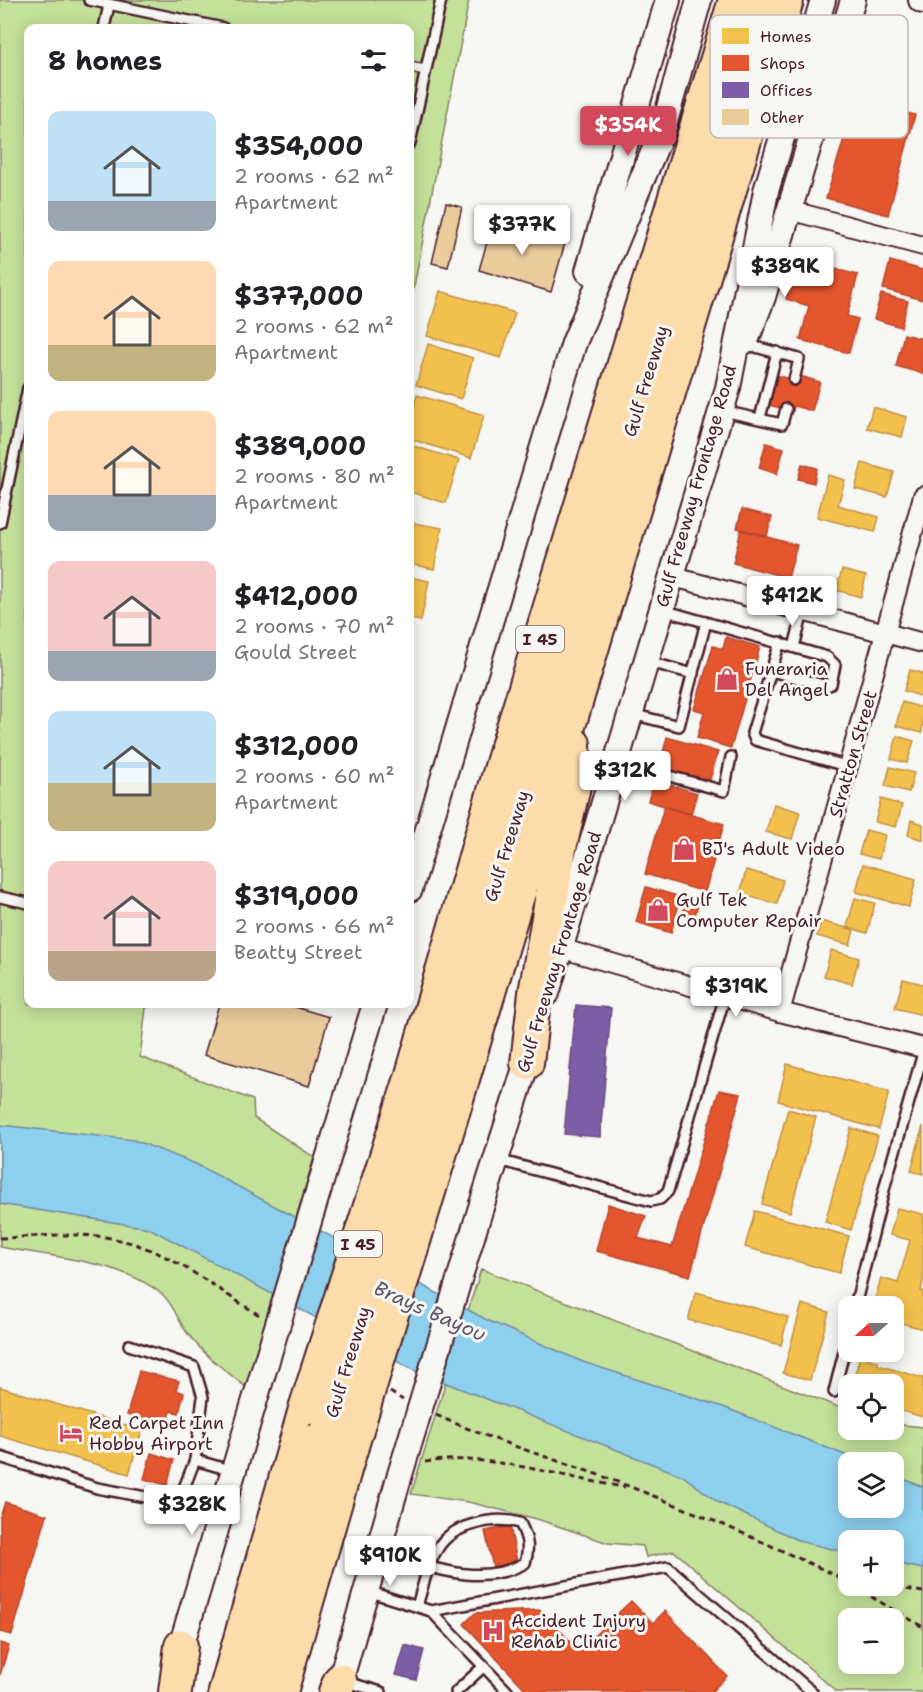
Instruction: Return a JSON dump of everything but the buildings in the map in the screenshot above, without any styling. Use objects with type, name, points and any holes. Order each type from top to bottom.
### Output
[{"type":"highway","points":[[716,0],[716,15]]},
{"type":"highway","name":"Gulf Freeway","points":[[731,15],[735,0]]},
{"type":"highway","name":"Gulf Freeway","points":[[756,15],[761,0]]},
{"type":"highway","name":"Gulf Freeway","points":[[781,15],[787,0]]},
{"type":"highway","name":"Gulf Freeway","points":[[434,1089],[572,720],[698,207],[710,108]]},
{"type":"highway","name":"Gulf Freeway","points":[[251,1692],[328,1429],[434,1089],[719,138]]},
{"type":"highway","name":"Gulf Freeway","points":[[698,207],[728,138]]},
{"type":"highway","points":[[527,1063],[535,993],[552,893],[575,782],[572,720]]},
{"type":"highway","name":"Gulf Freeway","points":[[225,1692],[328,1429]]},
{"type":"highway","name":"Gulf Freeway","points":[[281,1692],[328,1429]]},
{"type":"highway","points":[[175,1692],[181,1646]]},
{"type":"main road","points":[[580,323],[589,270],[668,0]]},
{"type":"main road","points":[[414,876],[580,323],[663,129],[699,0]]},
{"type":"main road","name":"Gulf Freeway Frontage Road","points":[[818,15],[823,0]]},
{"type":"main road","points":[[848,15],[853,0]]},
{"type":"main road","name":"Gulf Freeway Frontage Road","points":[[337,1688],[482,1204],[527,1063],[724,399],[766,190],[782,138]]},
{"type":"main road","points":[[724,399],[763,297],[811,138]]},
{"type":"main road","points":[[167,1692],[374,1008]]},
{"type":"street","points":[[789,210],[923,246]]},
{"type":"street","name":"Stratton Street","points":[[780,1012],[923,496]]},
{"type":"street","points":[[670,576],[923,643]]},
{"type":"street","points":[[560,948],[780,1012],[923,1048]]},
{"type":"lane","points":[[89,0],[203,24]]},
{"type":"lane","points":[[414,124],[441,0]]},
{"type":"lane","points":[[105,24],[109,5]]},
{"type":"lane","points":[[414,68],[425,70]]},
{"type":"lane","points":[[745,344],[800,359],[794,380]]},
{"type":"lane","points":[[760,418],[777,352]]},
{"type":"lane","points":[[724,399],[760,418],[783,424],[786,410]]},
{"type":"lane","points":[[0,523],[4,487],[24,404]]},
{"type":"lane","points":[[660,609],[780,642],[832,660],[835,665],[831,684],[823,686],[771,670]]},
{"type":"lane","points":[[794,647],[803,612]]},
{"type":"lane","points":[[630,714],[679,726],[706,622]]},
{"type":"lane","points":[[780,642],[752,733],[755,740],[849,767]]},
{"type":"lane","points":[[645,661],[693,674]]},
{"type":"lane","points":[[616,762],[724,791],[731,757]]},
{"type":"lane","points":[[0,897],[24,902]]},
{"type":"lane","points":[[496,1159],[651,1201],[660,1199],[668,1191],[725,996]]},
{"type":"lane","points":[[858,1296],[886,1182],[923,1053]]},
{"type":"lane","points":[[0,1457],[97,1488],[178,1503],[195,1460],[203,1397],[194,1367],[129,1345]]},
{"type":"lane","points":[[834,1392],[842,1362]]},
{"type":"lane","points":[[195,1460],[233,1471]]},
{"type":"lane","points":[[378,1553],[429,1567],[480,1576],[508,1572],[525,1563],[528,1552],[528,1537],[520,1522],[508,1520],[483,1522],[457,1531],[438,1546],[429,1567],[417,1606]]},
{"type":"lane","points":[[431,1611],[668,1567],[812,1692]]},
{"type":"lane","points":[[367,1591],[431,1611],[508,1692]]},
{"type":"lane","points":[[456,1692],[484,1666]]},
{"type":"lane","points":[[337,1688],[381,1692]]},
{"type":"path","points":[[425,1461],[463,1460],[503,1464],[630,1488]]},
{"type":"path","points":[[904,1589],[923,1592]]},
{"type":"path","points":[[870,1596],[923,1627]]},
{"type":"green space","points":[[0,0],[469,0],[414,286],[414,24],[24,24],[24,1008],[146,1008],[140,1057],[253,1100],[254,1118],[314,1157],[246,1387],[194,1342],[167,1299],[146,1283],[106,1267],[63,1257],[0,1247]]},
{"type":"green space","points":[[481,1269],[838,1407],[838,1440],[904,1440],[904,1425],[923,1427],[923,1692],[837,1692],[674,1551],[646,1557],[643,1546],[608,1543],[537,1519],[468,1502],[411,1494]]},
{"type":"water","name":"Brays Bayou","points":[[0,1125],[134,1140],[196,1164],[487,1320],[583,1362],[726,1408],[838,1452],[838,1518],[904,1518],[904,1479],[923,1487],[923,1569],[904,1565],[904,1530],[838,1530],[838,1550],[802,1542],[718,1502],[683,1476],[413,1370],[149,1228],[0,1204]]},
{"type":"place","name":"Funeraria Del Angel","points":[[727,679]]},
{"type":"place","name":"BJ's Adult Video","points":[[684,849]]},
{"type":"place","name":"Gulf Tek Computer Repair","points":[[658,910]]},
{"type":"place","name":"Red Carpet Inn Hobby Airport","points":[[71,1433]]},
{"type":"place","name":"Accident Injury Rehab Clinic","points":[[493,1631]]}]
